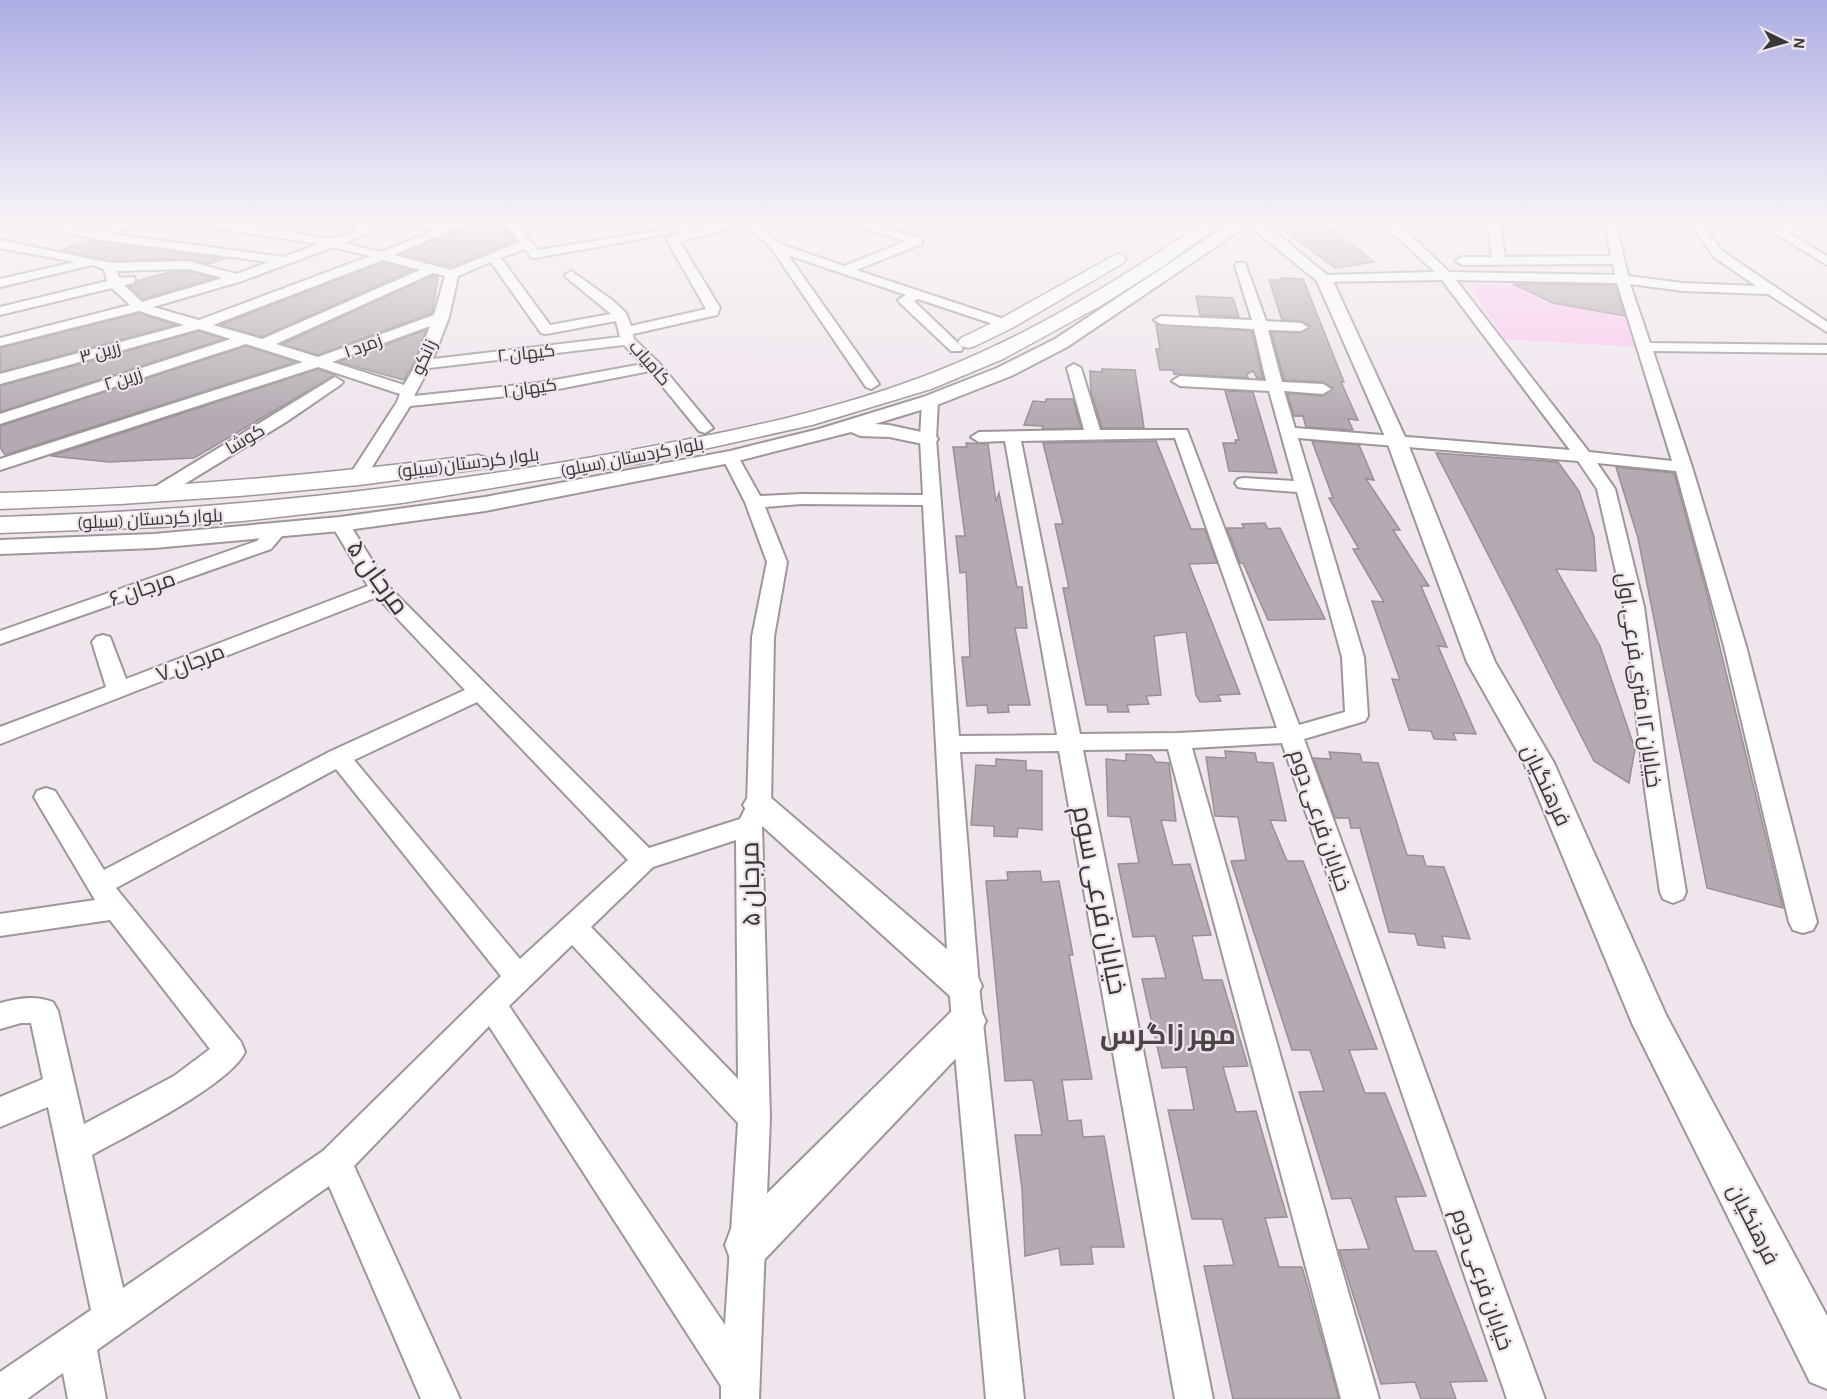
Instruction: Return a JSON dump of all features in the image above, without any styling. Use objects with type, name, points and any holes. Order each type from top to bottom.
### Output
[{"type":"main road","name":"بلوار کردستان(سیلو)","points":[[0,501],[154,495],[358,476],[588,448],[705,428],[788,408],[871,384],[956,348],[1073,287]]},
{"type":"main road","name":"بلوار کردستان (سیلو)","points":[[0,525],[263,512],[414,494],[575,469],[726,439],[891,396],[962,369],[1027,339],[1096,287]]},
{"type":"street","points":[[0,311],[97,287]]},
{"type":"street","points":[[118,287],[139,307],[318,362],[406,397]]},
{"type":"street","points":[[0,342],[139,307],[206,287]]},
{"type":"street","points":[[273,287],[286,291]]},
{"type":"street","name":"زرین ۳","points":[[0,379],[199,325],[296,287]]},
{"type":"street","points":[[263,344],[391,287]]},
{"type":"street","name":"زانکو","points":[[358,476],[424,364],[442,317],[449,287]]},
{"type":"street","points":[[515,287],[546,330],[621,316]]},
{"type":"street","name":"کامیاب","points":[[586,287],[621,316],[628,335],[705,428]]},
{"type":"street","name":"کیهان ۲","points":[[424,364],[628,335],[712,312],[713,308],[701,287]]},
{"type":"street","points":[[804,287],[871,384]]},
{"type":"street","points":[[898,287],[1005,324]]},
{"type":"street","points":[[0,547],[154,541],[340,524],[485,504],[730,457],[826,433],[930,401],[1005,372],[1061,343],[1145,287]]},
{"type":"street","points":[[947,744],[1178,741],[1291,735],[1357,716],[1353,657],[1248,287]]},
{"type":"street","name":"فرهنگیان","points":[[1328,287],[1396,439],[1481,662],[1539,763],[1651,1023],[1827,1365]]},
{"type":"street","name":"خیابان ۱۲ متری فرعی اول","points":[[1455,287],[1583,455],[1606,489],[1634,607],[1657,790],[1673,892]]},
{"type":"street","points":[[1626,287],[1683,467],[1735,646],[1803,922]]},
{"type":"street","points":[[1691,287],[1767,290]]},
{"type":"street","points":[[1763,287],[1827,328]]},
{"type":"street","points":[[919,294],[905,300],[956,348]]},
{"type":"street","name":"زمرد ۱","points":[[0,465],[318,362],[442,317]]},
{"type":"street","points":[[1161,320],[1301,327]]},
{"type":"street","name":"زرین ۲","points":[[0,419],[246,339]]},
{"type":"street","points":[[1645,348],[1827,349]]},
{"type":"street","name":"کیهان ۱","points":[[406,397],[538,388],[654,366]]},
{"type":"street","points":[[1074,368],[1093,435]]},
{"type":"street","points":[[1180,381],[1323,389]]},
{"type":"street","name":"کوشا","points":[[154,495],[335,382]]},
{"type":"street","points":[[930,401],[928,439],[965,1004],[1005,1399]]},
{"type":"street","points":[[826,433],[889,431],[928,439]]},
{"type":"street","name":"خیابان فرعی دوم","points":[[979,437],[1181,433],[1291,735],[1526,1399]]},
{"type":"street","points":[[1288,433],[1396,439],[1583,455],[1683,467]]},
{"type":"street","name":"خیابان فرعی سوم","points":[[1012,436],[1194,1399]]},
{"type":"street","points":[[730,457],[754,502],[777,562],[763,638],[754,816],[965,1004]]},
{"type":"street","points":[[1244,483],[1304,487]]},
{"type":"street","points":[[754,502],[801,499],[933,500]]},
{"type":"street","name":"مرجان ۵","points":[[340,524],[380,589],[644,860],[754,816],[754,1118],[740,1390]]},
{"type":"street","name":"مرجان ۶","points":[[0,638],[264,545],[279,529]]},
{"type":"street","name":"مرجان ۷","points":[[0,736],[380,589]]},
{"type":"street","points":[[104,642],[118,690]]},
{"type":"street","points":[[0,925],[107,897],[339,757],[479,692]]},
{"type":"street","points":[[1178,741],[1360,1399]]},
{"type":"street","points":[[339,757],[519,978]]},
{"type":"street","points":[[46,797],[107,897],[230,1053],[186,1086],[73,1148]]},
{"type":"street","points":[[0,1395],[335,1162],[491,1004],[644,860]]},
{"type":"street","points":[[572,926],[754,1118]]},
{"type":"street","points":[[491,1004],[740,1390]]},
{"type":"street","points":[[747,1245],[965,1004]]},
{"type":"street","points":[[0,1016],[21,1011],[43,1011],[111,1317]]},
{"type":"street","points":[[0,1112],[60,1087]]},
{"type":"street","points":[[335,1162],[441,1399]]},
{"type":"street","points":[[77,1342],[87,1399]]},
{"type":"shaded area","points":[[1470,287],[1526,287],[1543,301],[1626,318],[1637,347],[1505,339]]},
{"type":"building","points":[[130,287],[183,287],[143,299]]},
{"type":"building","points":[[318,287],[374,287],[262,337],[220,325]]},
{"type":"building","points":[[406,287],[436,287],[432,313],[318,355],[282,344]]},
{"type":"building","points":[[1271,287],[1306,287],[1344,382],[1341,382],[1358,420],[1348,419],[1353,430],[1306,427],[1303,416],[1294,416],[1287,393],[1323,396],[1333,388],[1323,382],[1284,380],[1271,332],[1301,333],[1310,326],[1301,321],[1282,320]]},
{"type":"building","points":[[1520,287],[1616,287],[1625,316],[1553,303]]},
{"type":"building","points":[[1196,296],[1233,298],[1239,317],[1200,315]]},
{"type":"building","points":[[139,313],[176,325],[0,372],[0,348]]},
{"type":"building","points":[[1156,324],[1252,331],[1263,379],[1257,378],[1253,371],[1247,374],[1248,378],[1174,374],[1173,370],[1160,370],[1156,349],[1160,349]]},
{"type":"building","points":[[426,330],[413,365],[404,380],[339,362]]},
{"type":"building","points":[[199,331],[224,339],[0,412],[0,386]]},
{"type":"building","points":[[246,346],[296,362],[5,455],[0,447],[0,426]]},
{"type":"building","points":[[318,369],[335,375],[194,458],[109,462],[51,456]]},
{"type":"building","points":[[1102,369],[1135,370],[1144,428],[1102,428],[1091,392],[1090,371],[1102,372]]},
{"type":"building","points":[[1225,391],[1253,392],[1277,473],[1229,471],[1223,443],[1236,443],[1235,440],[1239,440]]},
{"type":"building","points":[[1046,399],[1073,399],[1081,428],[1042,429],[1043,426],[1024,425],[1033,401],[1046,402]]},
{"type":"building","points":[[1156,441],[1191,529],[1205,529],[1217,563],[1189,564],[1240,694],[1218,695],[1221,701],[1200,702],[1196,695],[1186,632],[1154,636],[1161,695],[1146,696],[1149,704],[1127,705],[1129,712],[1108,712],[1107,705],[1086,705],[1063,588],[1069,588],[1055,524],[1063,524],[1043,443]]},
{"type":"building","points":[[1312,441],[1359,445],[1374,480],[1366,479],[1400,530],[1393,530],[1429,586],[1421,586],[1447,647],[1438,646],[1476,734],[1453,733],[1456,740],[1434,739],[1431,731],[1409,730],[1392,679],[1400,680],[1372,601],[1384,602],[1353,549],[1359,549],[1329,498],[1333,498]]},
{"type":"building","points":[[966,443],[988,444],[996,502],[999,493],[1017,587],[1022,587],[1027,628],[1015,628],[1030,705],[1008,705],[1009,712],[988,713],[987,705],[967,706],[962,657],[970,657],[966,572],[960,573],[956,536],[965,536],[953,447],[967,447]]},
{"type":"building","points":[[1436,453],[1558,462],[1579,491],[1594,537],[1596,571],[1556,569],[1600,646],[1635,749],[1629,783],[1594,761]]},
{"type":"building","points":[[1616,467],[1674,473],[1706,590],[1783,908],[1707,888],[1638,538]]},
{"type":"building","points":[[1265,523],[1268,529],[1280,528],[1325,619],[1268,620],[1243,563],[1240,563],[1227,528],[1244,528],[1242,524]]},
{"type":"building","points":[[1225,751],[1255,753],[1257,762],[1273,763],[1286,821],[1270,820],[1287,861],[1303,861],[1377,1049],[1349,1050],[1365,1093],[1385,1093],[1426,1196],[1395,1197],[1414,1251],[1436,1251],[1487,1381],[1450,1382],[1456,1399],[1421,1399],[1415,1382],[1381,1384],[1339,1250],[1369,1249],[1351,1198],[1332,1199],[1299,1092],[1324,1091],[1310,1050],[1292,1050],[1231,861],[1246,860],[1238,817],[1215,816],[1206,757],[1226,758]]},
{"type":"building","points":[[1329,752],[1360,754],[1362,762],[1378,763],[1407,855],[1423,856],[1426,866],[1444,867],[1470,939],[1442,936],[1445,948],[1418,945],[1415,934],[1389,932],[1360,828],[1351,828],[1349,818],[1335,818],[1313,758],[1331,759]]},
{"type":"building","points":[[1126,754],[1151,755],[1156,762],[1169,763],[1176,821],[1161,820],[1173,865],[1190,864],[1211,935],[1192,936],[1203,980],[1222,980],[1248,1066],[1223,1067],[1236,1112],[1256,1111],[1287,1217],[1265,1218],[1279,1267],[1302,1267],[1339,1399],[1233,1399],[1204,1266],[1234,1265],[1222,1219],[1192,1219],[1168,1110],[1194,1110],[1186,1067],[1162,1068],[1142,979],[1166,978],[1155,936],[1133,937],[1118,864],[1139,863],[1130,817],[1108,816],[1106,759],[1126,761]]},
{"type":"building","points":[[996,759],[1026,761],[1026,770],[1042,771],[1042,830],[1018,828],[1017,837],[994,836],[994,826],[971,825],[976,765],[996,766]]},
{"type":"building","points":[[1040,871],[1042,882],[1059,881],[1073,955],[1069,955],[1092,1079],[1062,1080],[1068,1121],[1081,1120],[1083,1137],[1104,1136],[1124,1247],[1091,1247],[1093,1264],[1061,1265],[1059,1248],[1025,1256],[1022,1189],[1015,1135],[1042,1135],[1033,1080],[1005,1081],[986,881],[1008,880],[1007,872]]},
{"type":"district","name":"مهر زاگرس","points":[[1168,1034]]}]
